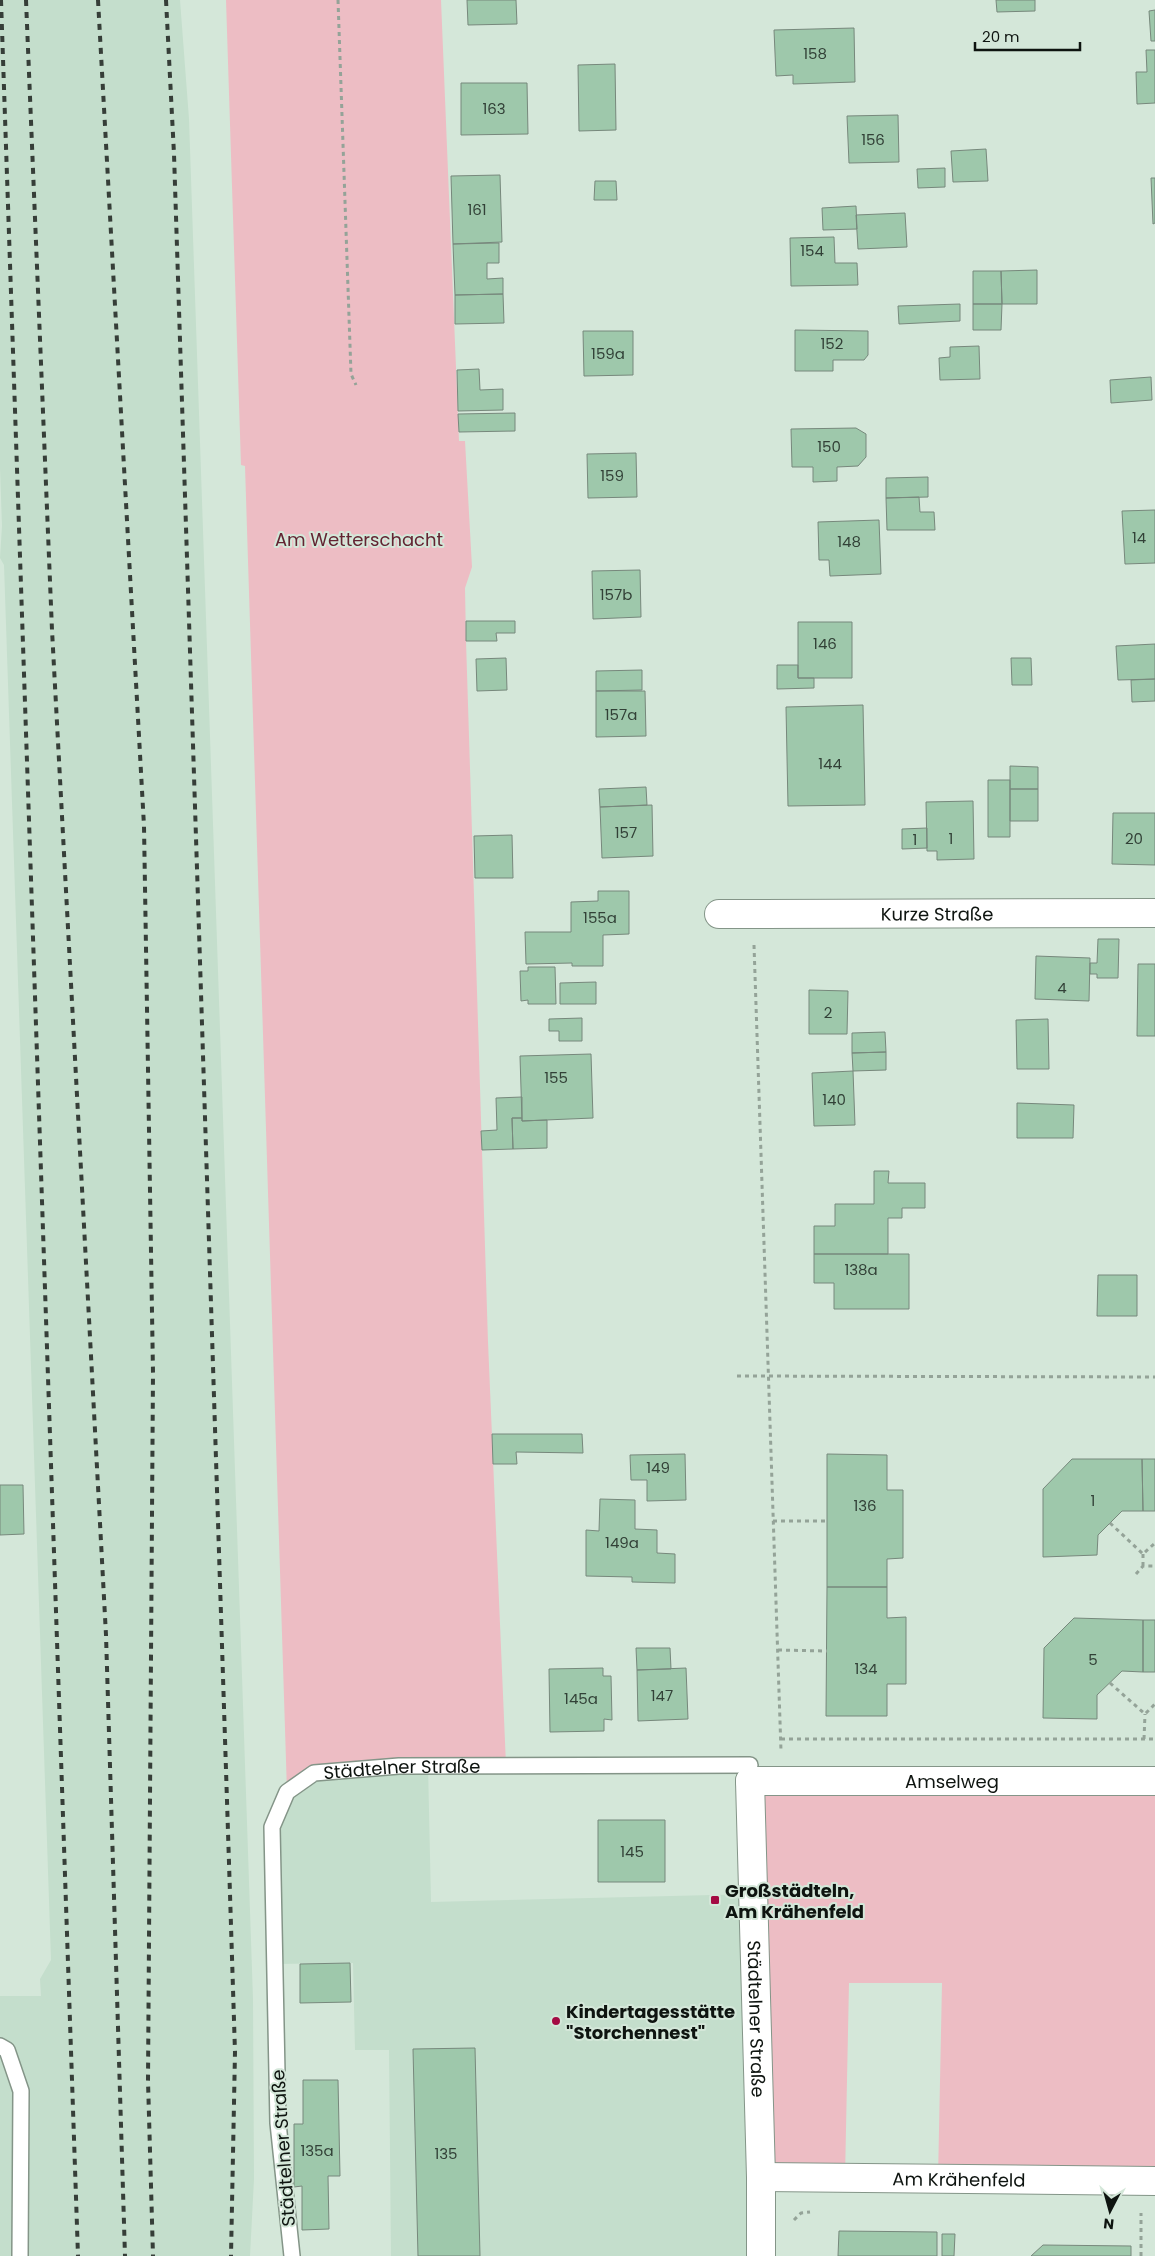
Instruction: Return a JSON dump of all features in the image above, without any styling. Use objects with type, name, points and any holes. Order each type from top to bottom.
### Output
[{"type":"street","name":"Kurze Straße","points":[[719,914],[1155,913]]},
{"type":"street","name":"Amselweg","points":[[750,1773],[781,1781],[1155,1781]]},
{"type":"street","name":"Städtelner Straße","points":[[750,1773],[761,2178],[761,2256]]},
{"type":"street","name":"Am Krähenfeld","points":[[761,2178],[1155,2181]]},
{"type":"lane","name":"Städtelner Straße","points":[[292,2256],[278,2123],[272,1827],[287,1792],[314,1773],[399,1766],[750,1773]]},
{"type":"lane","points":[[0,2046],[7,2050],[21,2091],[20,2256]]},
{"type":"path","points":[[338,0],[351,374],[356,385]]},
{"type":"path","points":[[754,914],[781,1781]]},
{"type":"path","points":[[737,1376],[1155,1377]]},
{"type":"path","points":[[773,1521],[827,1521]]},
{"type":"path","points":[[1110,1523],[1143,1554],[1143,1566],[1136,1574]]},
{"type":"path","points":[[1143,1554],[1155,1543]]},
{"type":"path","points":[[1143,1566],[1155,1566]]},
{"type":"path","points":[[778,1650],[827,1651]]},
{"type":"path","points":[[1110,1683],[1144,1714],[1144,1739]]},
{"type":"path","points":[[1144,1714],[1155,1704]]},
{"type":"path","points":[[780,1738],[1155,1739]]},
{"type":"path","points":[[1140,2256],[1141,2213]]},
{"type":"shaded area","points":[[0,0],[180,0],[189,119],[253,1999],[254,2179],[250,2256],[0,2256],[0,1996],[41,1996],[40,1979],[51,1960],[4,565],[0,558],[2,526],[0,468]]},
{"type":"shaded area","name":"Kindertagesstätte \"Storchennest\"","points":[[428,1765],[431,1902],[753,1894],[761,2256],[391,2256],[389,2050],[355,2050],[353,1963],[275,1964],[272,1827],[287,1792],[314,1773]]},
{"type":"green space","name":"Am Wetterschacht","points":[[226,0],[441,0],[459,441],[465,441],[472,567],[465,588],[466,641],[488,1342],[506,1765],[314,1773],[287,1792],[245,466],[241,465]]},
{"type":"green space","points":[[750,1781],[1155,1781],[1155,2181],[938,2179],[942,1983],[849,1983],[845,2178],[761,2177]]},
{"type":"building","points":[[467,0],[516,0],[517,24],[468,25]]},
{"type":"building","points":[[996,0],[1035,0],[1035,11],[997,12]]},
{"type":"building","points":[[1155,10],[1155,41],[1151,41],[1149,11]]},
{"type":"building","points":[[854,28],[855,82],[793,84],[793,75],[776,76],[774,30]]},
{"type":"building","points":[[1146,50],[1155,50],[1155,103],[1137,104],[1136,72],[1147,72]]},
{"type":"building","points":[[615,64],[616,130],[579,131],[578,65]]},
{"type":"building","points":[[461,83],[527,83],[528,134],[461,135]]},
{"type":"building","points":[[898,115],[899,162],[849,163],[847,116]]},
{"type":"building","points":[[986,149],[988,181],[953,182],[951,151]]},
{"type":"building","points":[[945,168],[945,187],[918,188],[917,169]]},
{"type":"building","points":[[500,175],[502,242],[453,244],[451,176]]},
{"type":"building","points":[[1151,178],[1155,178],[1155,223],[1153,224]]},
{"type":"building","points":[[595,181],[616,181],[617,200],[594,200]]},
{"type":"building","points":[[856,206],[857,229],[823,230],[822,208]]},
{"type":"building","points":[[905,213],[907,247],[858,249],[856,215]]},
{"type":"building","points":[[834,237],[835,263],[857,263],[858,285],[791,286],[790,238]]},
{"type":"building","points":[[499,243],[499,263],[487,263],[487,279],[503,278],[503,294],[455,295],[453,244]]},
{"type":"building","points":[[1037,270],[1037,304],[1002,304],[1001,271]]},
{"type":"building","points":[[973,271],[1001,271],[1002,304],[973,304]]},
{"type":"building","points":[[503,294],[504,323],[455,324],[455,295]]},
{"type":"building","points":[[960,304],[960,321],[899,324],[898,306]]},
{"type":"building","points":[[973,304],[1002,304],[1001,330],[973,330]]},
{"type":"building","points":[[795,330],[868,331],[868,355],[864,360],[833,360],[833,371],[795,371]]},
{"type":"building","points":[[583,331],[633,331],[633,375],[584,376]]},
{"type":"building","points":[[979,346],[980,379],[940,380],[939,358],[950,357],[950,347]]},
{"type":"building","points":[[479,369],[480,390],[503,389],[503,410],[458,411],[457,370]]},
{"type":"building","points":[[1151,377],[1152,400],[1111,403],[1110,380]]},
{"type":"building","points":[[515,413],[515,431],[459,432],[458,414]]},
{"type":"building","points":[[856,428],[866,434],[866,457],[858,466],[837,467],[837,481],[813,482],[813,467],[792,467],[791,429]]},
{"type":"building","points":[[636,453],[637,497],[588,498],[587,454]]},
{"type":"building","points":[[928,477],[928,497],[886,498],[886,478]]},
{"type":"building","points":[[919,497],[920,512],[934,512],[935,530],[887,530],[886,498]]},
{"type":"building","points":[[1155,510],[1155,563],[1125,564],[1122,511]]},
{"type":"building","points":[[879,520],[881,574],[830,576],[829,560],[819,560],[818,522]]},
{"type":"building","points":[[640,570],[641,617],[593,619],[592,571]]},
{"type":"building","points":[[466,621],[515,621],[515,633],[496,633],[497,641],[466,641]]},
{"type":"building","points":[[798,622],[852,622],[852,678],[798,678]]},
{"type":"building","points":[[1155,644],[1155,679],[1118,680],[1116,646]]},
{"type":"building","points":[[506,658],[507,690],[477,691],[476,659]]},
{"type":"building","points":[[1011,658],[1031,658],[1032,685],[1012,685]]},
{"type":"building","points":[[777,665],[798,665],[798,678],[814,678],[814,688],[777,689]]},
{"type":"building","points":[[642,670],[642,690],[596,691],[596,671]]},
{"type":"building","points":[[1155,679],[1155,701],[1132,702],[1131,680]]},
{"type":"building","points":[[596,691],[645,691],[646,736],[596,737]]},
{"type":"building","points":[[863,705],[865,805],[788,806],[786,707]]},
{"type":"building","points":[[1010,766],[1038,767],[1038,789],[1010,789]]},
{"type":"building","points":[[988,780],[1010,780],[1010,837],[988,837]]},
{"type":"building","points":[[646,787],[647,805],[600,807],[599,789]]},
{"type":"building","points":[[1010,789],[1038,789],[1038,821],[1010,821]]},
{"type":"building","points":[[973,801],[974,859],[937,860],[937,851],[927,851],[926,802]]},
{"type":"building","points":[[652,805],[653,856],[602,858],[600,807]]},
{"type":"building","points":[[1113,813],[1155,813],[1155,865],[1112,864]]},
{"type":"building","points":[[927,828],[927,848],[902,849],[902,829]]},
{"type":"building","points":[[512,835],[513,878],[475,878],[474,836]]},
{"type":"building","points":[[598,891],[629,891],[629,934],[603,935],[603,966],[572,966],[572,963],[526,964],[525,932],[571,932],[571,902],[598,901]]},
{"type":"building","points":[[1098,939],[1119,939],[1118,978],[1097,978],[1097,974],[1090,974],[1090,963],[1097,963]]},
{"type":"building","points":[[1036,956],[1090,958],[1089,1001],[1035,999]]},
{"type":"building","points":[[1138,964],[1155,964],[1155,1036],[1137,1036]]},
{"type":"building","points":[[528,967],[555,967],[556,1004],[528,1004],[528,1000],[521,1001],[520,971],[528,971]]},
{"type":"building","points":[[596,982],[596,1004],[560,1004],[560,983]]},
{"type":"building","points":[[809,990],[848,991],[847,1034],[809,1034]]},
{"type":"building","points":[[582,1018],[582,1041],[559,1041],[559,1031],[549,1031],[549,1019]]},
{"type":"building","points":[[1048,1019],[1049,1069],[1017,1069],[1016,1020]]},
{"type":"building","points":[[885,1032],[886,1052],[852,1053],[852,1033]]},
{"type":"building","points":[[886,1052],[886,1070],[853,1071],[852,1053]]},
{"type":"building","points":[[591,1054],[593,1118],[522,1121],[520,1056]]},
{"type":"building","points":[[853,1071],[855,1125],[814,1126],[812,1073]]},
{"type":"building","points":[[522,1097],[522,1118],[512,1118],[513,1149],[482,1150],[481,1131],[497,1130],[496,1098]]},
{"type":"building","points":[[1017,1103],[1074,1105],[1073,1138],[1017,1138]]},
{"type":"building","points":[[512,1118],[522,1118],[522,1121],[547,1120],[547,1148],[513,1149]]},
{"type":"building","points":[[874,1171],[889,1171],[888,1183],[925,1183],[925,1208],[902,1208],[902,1218],[888,1218],[888,1254],[814,1254],[814,1226],[835,1226],[835,1204],[874,1204]]},
{"type":"building","points":[[814,1254],[909,1254],[909,1309],[834,1309],[834,1283],[814,1283]]},
{"type":"building","points":[[1098,1275],[1137,1275],[1137,1316],[1097,1316]]},
{"type":"building","points":[[492,1434],[582,1434],[583,1453],[516,1452],[517,1464],[493,1464]]},
{"type":"building","points":[[685,1454],[686,1500],[647,1501],[647,1480],[631,1480],[630,1455]]},
{"type":"building","points":[[827,1454],[887,1455],[887,1490],[903,1490],[903,1558],[887,1559],[887,1587],[827,1587]]},
{"type":"building","points":[[1072,1459],[1142,1459],[1143,1511],[1122,1511],[1098,1535],[1097,1555],[1043,1557],[1043,1489]]},
{"type":"building","points":[[1142,1459],[1155,1459],[1155,1511],[1143,1511]]},
{"type":"building","points":[[0,1485],[23,1485],[24,1534],[0,1535]]},
{"type":"building","points":[[600,1499],[635,1500],[635,1529],[657,1530],[657,1553],[675,1554],[675,1583],[632,1582],[632,1577],[586,1576],[586,1530],[599,1531]]},
{"type":"building","points":[[827,1587],[887,1587],[887,1618],[906,1617],[906,1684],[887,1684],[887,1716],[826,1716]]},
{"type":"building","points":[[1074,1618],[1143,1620],[1143,1672],[1122,1671],[1097,1695],[1097,1719],[1043,1718],[1044,1648]]},
{"type":"building","points":[[1143,1620],[1155,1620],[1155,1672],[1143,1672]]},
{"type":"building","points":[[636,1648],[670,1648],[671,1669],[637,1670]]},
{"type":"building","points":[[603,1668],[603,1676],[611,1676],[612,1720],[604,1719],[604,1731],[550,1732],[549,1669]]},
{"type":"building","points":[[686,1668],[688,1719],[638,1721],[637,1670]]},
{"type":"building","points":[[598,1820],[665,1820],[665,1882],[598,1882]]},
{"type":"building","points":[[350,1963],[351,2002],[300,2003],[300,1964]]},
{"type":"building","points":[[475,2048],[480,2256],[418,2256],[413,2049]]},
{"type":"building","points":[[303,2080],[338,2080],[340,2176],[328,2176],[329,2229],[302,2230],[302,2186],[294,2187],[294,2124],[303,2124]]},
{"type":"building","points":[[839,2231],[937,2232],[937,2256],[838,2256]]},
{"type":"building","points":[[942,2234],[955,2234],[954,2256],[942,2256]]},
{"type":"building","points":[[1043,2245],[1131,2246],[1131,2256],[1031,2256]]},
{"type":"railway","points":[[1,0],[78,2256]]},
{"type":"railway","points":[[26,0],[52,630],[106,1635],[125,2256]]},
{"type":"railway","points":[[98,0],[144,826],[153,1373],[148,2081],[153,2256]]},
{"type":"railway","points":[[166,0],[174,154],[235,2052],[231,2256]]},
{"type":"place","name":"Großstädteln, Am Krähenfeld","points":[[715,1900]]},
{"type":"place","name":"Kindertagesstätte \"Storchennest\"","points":[[556,2021]]}]
